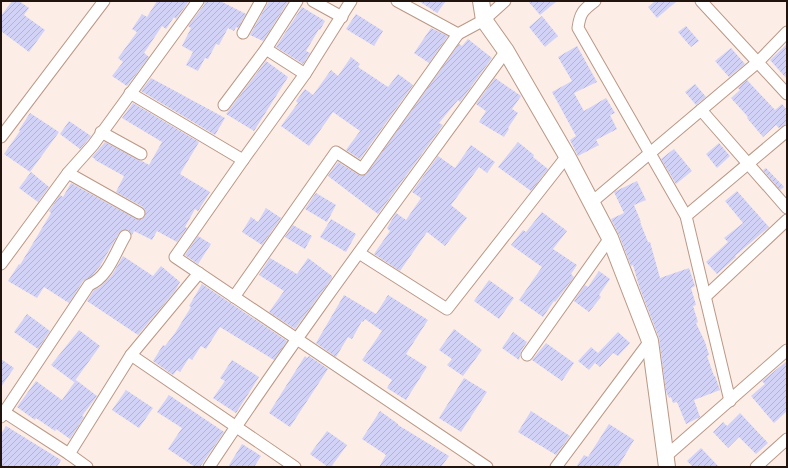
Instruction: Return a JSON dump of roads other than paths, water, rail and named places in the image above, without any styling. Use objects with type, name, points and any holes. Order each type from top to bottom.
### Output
[{"type":"street","points":[[1,137],[104,1]]},
{"type":"street","points":[[1,264],[68,172],[102,132],[198,1]]},
{"type":"street","points":[[243,33],[261,1]]},
{"type":"street","points":[[224,105],[266,49],[297,1]]},
{"type":"street","points":[[312,1],[342,17]]},
{"type":"street","points":[[351,1],[305,74],[175,257],[487,467]]},
{"type":"street","points":[[397,1],[458,34]]},
{"type":"street","points":[[481,1],[484,20],[506,51],[568,156],[610,238],[650,341],[666,462]]},
{"type":"street","points":[[234,297],[336,152],[362,169],[458,34],[484,20],[505,1]]},
{"type":"street","points":[[595,1],[585,8],[579,16],[578,28],[686,216],[730,401]]},
{"type":"street","points":[[701,1],[787,94]]},
{"type":"street","points":[[592,202],[758,62],[787,32]]},
{"type":"street","points":[[266,49],[305,74]]},
{"type":"street","points":[[209,467],[235,427],[297,339],[506,51]]},
{"type":"street","points":[[130,93],[243,160]]},
{"type":"street","points":[[701,110],[787,208]]},
{"type":"street","points":[[686,216],[787,131]]},
{"type":"street","points":[[102,132],[141,154]]},
{"type":"street","points":[[359,253],[447,309],[568,156]]},
{"type":"street","points":[[68,172],[139,213]]},
{"type":"street","points":[[705,297],[787,220]]},
{"type":"street","points":[[87,467],[69,454],[2,413],[89,285],[96,282],[103,276],[125,236]]},
{"type":"street","points":[[527,355],[610,238]]},
{"type":"street","points":[[69,454],[131,355],[199,273]]},
{"type":"street","points":[[556,467],[650,341]]},
{"type":"street","points":[[666,462],[730,401],[787,350]]},
{"type":"street","points":[[131,355],[295,467]]},
{"type":"street","points":[[756,467],[787,439]]}]
